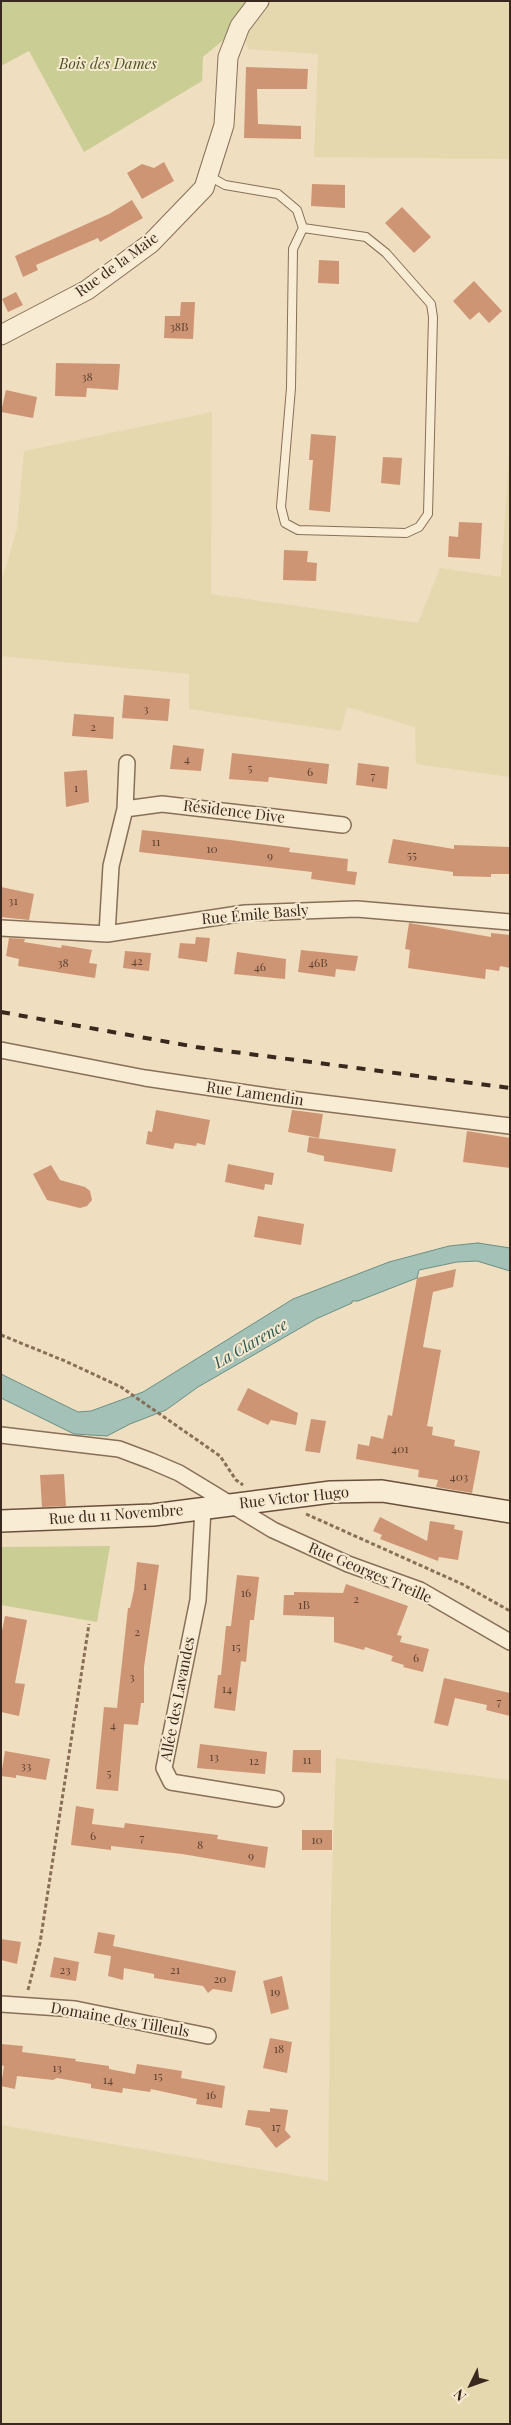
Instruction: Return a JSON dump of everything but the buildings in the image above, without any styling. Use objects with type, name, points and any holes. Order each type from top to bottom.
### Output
[{"type":"main road","name":"Rue Victor Hugo","points":[[231,1504],[331,1492],[382,1491],[510,1512]]},
{"type":"main road","name":"Rue du 11 Novembre","points":[[1,1521],[153,1515],[231,1504]]},
{"type":"street","name":"Rue de la Maie","points":[[1,335],[88,290],[151,242],[204,188],[224,125],[228,57],[240,26],[259,1]]},
{"type":"street","points":[[107,934],[111,866],[125,809],[127,762]]},
{"type":"street","name":"Résidence Dive","points":[[125,809],[162,804],[343,825]]},
{"type":"street","name":"Rue Émile Basly","points":[[1,928],[107,934],[246,913],[357,909],[510,922]]},
{"type":"street","name":"Rue Lamendin","points":[[1,1050],[145,1078],[274,1097],[510,1126]]},
{"type":"street","name":"Rue Victor Hugo","points":[[1,1435],[119,1449],[179,1473],[231,1504]]},
{"type":"street","name":"Rue Georges Treille","points":[[231,1504],[273,1530],[319,1552],[420,1590],[510,1642]]},
{"type":"street","name":"Allée des Lavandes","points":[[203,1508],[198,1600],[164,1768],[170,1782],[276,1799]]},
{"type":"street","name":"Domaine des Tilleuls","points":[[1,2004],[75,2009],[208,2036]]},
{"type":"lane","points":[[209,176],[225,185],[278,194],[297,210],[303,228],[293,249],[291,388],[281,507],[285,523],[298,530],[406,533],[419,527],[428,514],[433,317],[431,304],[386,252],[366,237],[303,228]]},
{"type":"path","points":[[1,1335],[65,1361],[121,1387],[220,1456],[236,1480],[251,1490]]},
{"type":"path","points":[[302,1513],[462,1584],[510,1611]]},
{"type":"path","points":[[24,2006],[40,1943],[89,1624]]},
{"type":"shaded area","points":[[259,1],[510,1],[510,159],[314,157],[318,54],[248,49],[240,26]]},
{"type":"shaded area","points":[[212,412],[211,594],[418,623],[440,568],[501,577],[510,442],[510,777],[416,764],[415,727],[347,707],[341,731],[189,709],[189,674],[1,656],[1,583],[17,529],[24,451]]},
{"type":"shaded area","points":[[336,1758],[510,1780],[510,2424],[1,2424],[1,2125],[328,2181],[331,1905]]},
{"type":"green space","name":"Bois des Dames","points":[[1,1],[259,1],[240,26],[203,57],[202,81],[84,152],[29,51],[1,66]]},
{"type":"green space","points":[[110,1546],[97,1622],[1,1605],[1,1547]]},
{"type":"water","name":"La Clarence","points":[[478,1243],[510,1248],[510,1271],[477,1261],[457,1262],[419,1270],[417,1278],[358,1301],[352,1301],[352,1303],[316,1319],[198,1387],[166,1410],[130,1424],[107,1436],[74,1434],[1,1398],[1,1374],[78,1412],[91,1411],[143,1392],[293,1299],[389,1262],[449,1246]]},
{"type":"railway","points":[[1,1012],[196,1047],[510,1088]]}]
